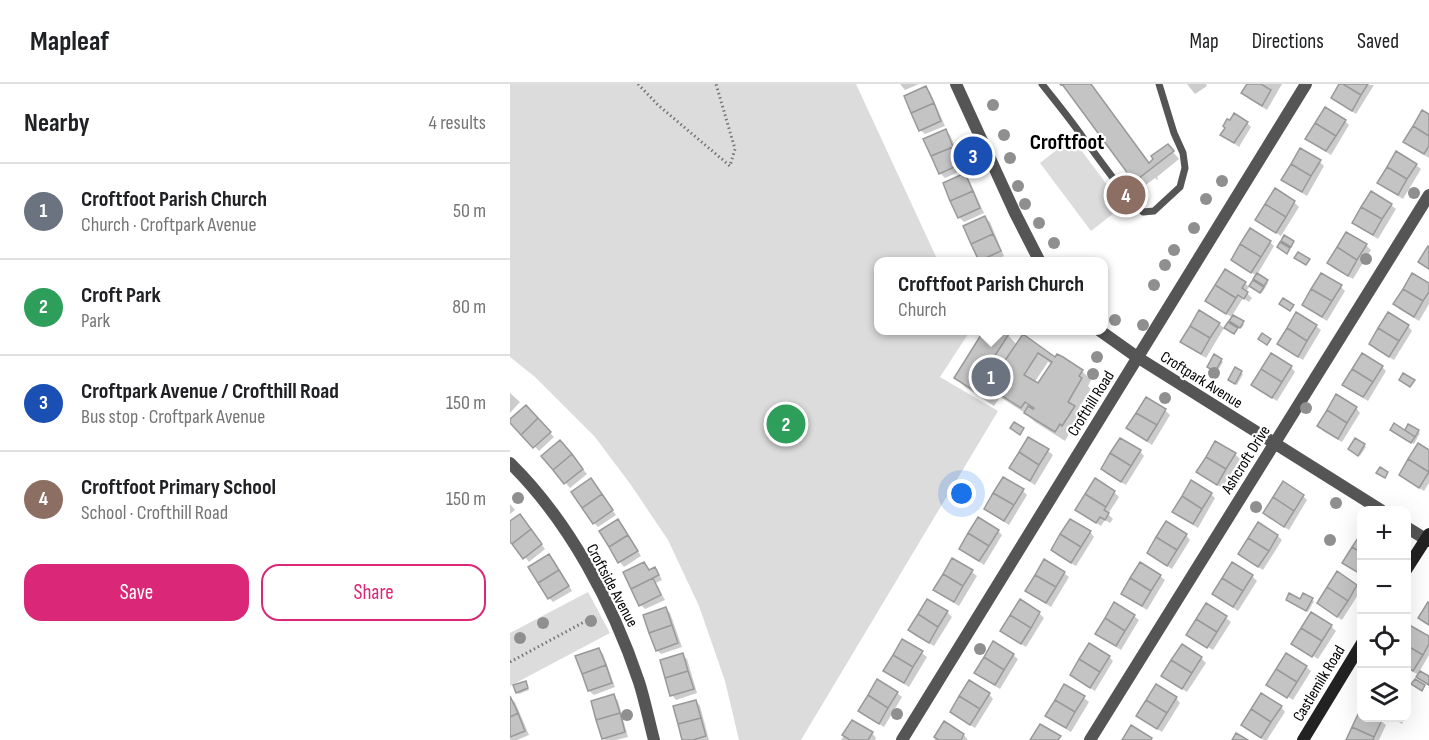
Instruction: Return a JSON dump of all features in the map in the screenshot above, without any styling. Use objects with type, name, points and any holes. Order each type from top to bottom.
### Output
[{"type":"street","points":[[956,84],[1015,213],[1038,257]]},
{"type":"street","name":"Crofthill Road","points":[[902,740],[1306,84]]},
{"type":"street","name":"Ashcroft Drive","points":[[1090,740],[1429,195]]},
{"type":"street","name":"Croftpark Avenue","points":[[1106,335],[1137,357],[1375,506]]},
{"type":"street","name":"Croftside Avenue","points":[[510,463],[552,512],[581,556],[610,609],[639,684],[654,740]]},
{"type":"street","points":[[1411,529],[1428,538],[1411,564]]},
{"type":"street","name":"Castlemilk Road","points":[[1303,740],[1357,651]]},
{"type":"lane","points":[[1042,84],[1112,177],[1143,212],[1154,211],[1180,187],[1185,168],[1183,153],[1174,134],[1158,84]]},
{"type":"path","points":[[638,84],[658,105],[730,166],[735,149],[716,84]]},
{"type":"path","points":[[510,662],[610,609]]},
{"type":"shaded area","points":[[510,84],[856,84],[936,257],[874,257],[874,335],[967,335],[940,377],[998,411],[801,740],[739,740],[725,681],[699,606],[668,540],[595,437],[535,377],[510,357]]},
{"type":"shaded area","points":[[1072,138],[1123,206],[1091,231],[1040,163]]},
{"type":"shaded area","points":[[588,592],[610,633],[510,686],[510,633]]},
{"type":"building","points":[[1062,84],[1091,84],[1149,163],[1153,159],[1151,156],[1168,144],[1174,151],[1134,182]]},
{"type":"building","points":[[1247,84],[1261,84],[1271,90],[1262,106],[1241,93]]},
{"type":"building","points":[[1339,84],[1361,95],[1352,111],[1331,98]]},
{"type":"building","points":[[1343,84],[1368,84],[1361,95]]},
{"type":"building","points":[[926,86],[934,103],[911,113],[904,96]]},
{"type":"building","points":[[934,103],[941,121],[919,131],[911,113]]},
{"type":"building","points":[[1325,107],[1346,120],[1336,136],[1315,123]]},
{"type":"building","points":[[1422,110],[1429,114],[1429,136],[1413,126]]},
{"type":"building","points":[[1234,113],[1248,122],[1234,143],[1220,135],[1227,119],[1230,120]]},
{"type":"building","points":[[1315,123],[1336,136],[1326,151],[1305,139]]},
{"type":"building","points":[[1413,126],[1429,136],[1429,146],[1424,154],[1403,142]]},
{"type":"building","points":[[946,129],[953,147],[931,156],[923,139]]},
{"type":"building","points":[[953,147],[961,164],[939,174],[931,156]]},
{"type":"building","points":[[1300,148],[1321,160],[1311,176],[1291,164]]},
{"type":"building","points":[[1396,151],[1417,164],[1407,179],[1387,167]]},
{"type":"building","points":[[1291,164],[1311,176],[1302,192],[1281,180]]},
{"type":"building","points":[[1387,167],[1407,179],[1398,195],[1377,183]]},
{"type":"building","points":[[965,173],[973,191],[950,201],[943,183]]},
{"type":"building","points":[[1275,188],[1295,201],[1286,217],[1265,204]]},
{"type":"building","points":[[973,191],[980,208],[958,218],[950,201]]},
{"type":"building","points":[[1371,191],[1392,204],[1382,219],[1361,207]]},
{"type":"building","points":[[1265,204],[1286,217],[1276,233],[1255,220]]},
{"type":"building","points":[[1361,207],[1382,219],[1373,235],[1352,223]]},
{"type":"building","points":[[985,216],[993,234],[971,244],[963,226]]},
{"type":"building","points":[[1250,228],[1271,241],[1261,257],[1240,244]]},
{"type":"building","points":[[1346,232],[1367,244],[1357,260],[1337,247]]},
{"type":"building","points":[[993,234],[1001,251],[988,257],[977,257],[971,244]]},
{"type":"building","points":[[1284,235],[1294,241],[1291,247],[1281,241]]},
{"type":"building","points":[[1280,242],[1290,248],[1287,254],[1277,247]]},
{"type":"building","points":[[1240,244],[1261,257],[1251,273],[1231,260]]},
{"type":"building","points":[[1337,247],[1357,260],[1348,276],[1327,263]]},
{"type":"building","points":[[1429,247],[1429,269],[1418,262]]},
{"type":"building","points":[[1298,252],[1310,259],[1306,265],[1294,258]]},
{"type":"building","points":[[1225,269],[1246,282],[1242,288],[1248,292],[1244,299],[1238,295],[1236,298],[1215,285]]},
{"type":"building","points":[[1257,273],[1268,280],[1264,286],[1253,279]]},
{"type":"building","points":[[1321,273],[1342,285],[1332,301],[1311,289]]},
{"type":"building","points":[[1412,273],[1429,283],[1429,292],[1423,301],[1403,289]]},
{"type":"building","points":[[1253,280],[1264,287],[1260,293],[1249,286]]},
{"type":"building","points":[[1215,285],[1236,298],[1226,314],[1205,301]]},
{"type":"building","points":[[1311,289],[1332,301],[1322,317],[1302,305]]},
{"type":"building","points":[[1403,289],[1423,301],[1414,317],[1393,304]]},
{"type":"building","points":[[1283,298],[1294,305],[1290,311],[1279,304]]},
{"type":"building","points":[[1199,310],[1220,323],[1210,338],[1190,326]]},
{"type":"building","points":[[1296,312],[1317,325],[1307,341],[1287,328]]},
{"type":"building","points":[[1388,312],[1409,325],[1399,341],[1378,328]]},
{"type":"building","points":[[1233,315],[1244,321],[1240,328],[1229,321]]},
{"type":"building","points":[[1228,322],[1238,328],[1234,334],[1224,328]]},
{"type":"building","points":[[1190,326],[1210,338],[1201,354],[1180,342]]},
{"type":"building","points":[[1287,328],[1307,341],[1298,357],[1277,344]]},
{"type":"building","points":[[1378,328],[1399,341],[1389,357],[1369,344]]},
{"type":"building","points":[[1262,333],[1271,339],[1267,345],[1258,339]]},
{"type":"building","points":[[981,335],[1008,335],[992,360],[996,362],[998,358],[1004,362],[1024,335],[1055,357],[1057,354],[1083,370],[1079,376],[1082,378],[1068,402],[1075,406],[1062,426],[1060,424],[1055,432],[1024,413],[1028,406],[1034,408],[1025,402],[1021,408],[990,388],[984,397],[954,378]],"holes":[[[1038,353],[1052,362],[1038,383],[1024,375]]]},
{"type":"building","points":[[1271,353],[1292,366],[1282,382],[1261,369]]},
{"type":"building","points":[[1362,353],[1383,366],[1373,382],[1352,369]]},
{"type":"building","points":[[1214,354],[1222,359],[1215,372],[1207,367]]},
{"type":"building","points":[[1235,367],[1242,371],[1235,384],[1228,380]]},
{"type":"building","points":[[1261,369],[1282,382],[1272,398],[1251,385]]},
{"type":"building","points":[[1352,369],[1373,382],[1363,397],[1342,385]]},
{"type":"building","points":[[1403,373],[1415,380],[1410,387],[1399,380]]},
{"type":"building","points":[[1336,394],[1357,407],[1347,423],[1327,410]]},
{"type":"building","points":[[1146,397],[1166,409],[1157,425],[1136,413]]},
{"type":"building","points":[[526,405],[538,418],[521,435],[510,423],[510,419]]},
{"type":"building","points":[[1327,410],[1347,423],[1338,439],[1317,426]]},
{"type":"building","points":[[1136,413],[1157,425],[1147,441],[1126,428]]},
{"type":"building","points":[[538,418],[551,432],[533,448],[521,435]]},
{"type":"building","points":[[1014,422],[1024,428],[1020,435],[1010,428]]},
{"type":"building","points":[[1394,423],[1415,437],[1411,443],[1390,430]]},
{"type":"building","points":[[1408,424],[1419,430],[1415,437],[1405,430]]},
{"type":"building","points":[[1028,437],[1049,449],[1039,465],[1019,452]]},
{"type":"building","points":[[1120,438],[1141,450],[1131,466],[1110,453]]},
{"type":"building","points":[[1355,438],[1365,444],[1358,456],[1348,449]]},
{"type":"building","points":[[560,440],[572,454],[553,470],[541,456]]},
{"type":"building","points":[[1215,441],[1236,453],[1226,469],[1206,457]]},
{"type":"building","points":[[1418,443],[1429,450],[1429,472],[1408,459]]},
{"type":"building","points":[[1019,452],[1039,465],[1030,481],[1009,468]]},
{"type":"building","points":[[1110,453],[1131,466],[1121,482],[1101,469]]},
{"type":"building","points":[[572,454],[583,469],[564,484],[553,470]]},
{"type":"building","points":[[1206,457],[1226,469],[1217,485],[1196,472]]},
{"type":"building","points":[[1408,459],[1429,472],[1419,488],[1399,475]]},
{"type":"building","points":[[1380,467],[1388,472],[1385,478],[1376,473]]},
{"type":"building","points":[[1003,477],[1024,489],[1014,505],[993,493]]},
{"type":"building","points":[[591,478],[602,494],[582,508],[571,492]]},
{"type":"building","points":[[1095,478],[1115,491],[1106,507],[1085,494]]},
{"type":"building","points":[[1191,480],[1212,493],[1202,509],[1182,496]]},
{"type":"building","points":[[1283,481],[1304,495],[1294,511],[1273,497]]},
{"type":"building","points":[[993,493],[1014,505],[1004,521],[984,509]]},
{"type":"building","points":[[602,494],[613,510],[593,524],[582,508]]},
{"type":"building","points":[[1085,494],[1106,507],[1104,510],[1109,513],[1105,520],[1100,517],[1096,523],[1075,510]]},
{"type":"building","points":[[1182,496],[1202,509],[1193,524],[1172,512]]},
{"type":"building","points":[[1273,497],[1294,511],[1284,527],[1263,513]]},
{"type":"building","points":[[520,514],[531,529],[512,544],[510,542],[510,521]]},
{"type":"building","points":[[978,517],[999,530],[989,546],[968,533]]},
{"type":"building","points":[[618,519],[628,535],[609,547],[599,531]]},
{"type":"building","points":[[1070,519],[1091,531],[1081,547],[1060,534]]},
{"type":"building","points":[[1166,521],[1187,534],[1177,550],[1156,537]]},
{"type":"building","points":[[1258,522],[1278,535],[1269,551],[1248,538]]},
{"type":"building","points":[[531,529],[542,544],[523,559],[512,544]]},
{"type":"building","points":[[968,533],[989,546],[979,561],[959,549]]},
{"type":"building","points":[[1060,534],[1081,547],[1071,563],[1051,550]]},
{"type":"building","points":[[628,535],[638,551],[618,563],[609,547]]},
{"type":"building","points":[[1156,537],[1177,550],[1167,566],[1147,553]]},
{"type":"building","points":[[1248,538],[1269,551],[1258,567],[1238,554]]},
{"type":"building","points":[[1357,540],[1357,550],[1352,547]]},
{"type":"building","points":[[1352,547],[1357,550],[1357,572],[1342,563]]},
{"type":"building","points":[[549,554],[559,570],[538,583],[528,567]]},
{"type":"building","points":[[952,558],[973,570],[963,586],[943,574]]},
{"type":"building","points":[[1044,559],[1065,572],[1056,587],[1035,575]]},
{"type":"building","points":[[644,562],[649,570],[655,567],[659,575],[631,589],[623,572]]},
{"type":"building","points":[[1140,562],[1161,575],[1151,591],[1130,578]]},
{"type":"building","points":[[1232,562],[1253,575],[1243,591],[1222,578]]},
{"type":"building","points":[[559,570],[569,586],[548,599],[538,583]]},
{"type":"building","points":[[1337,571],[1357,585],[1348,601],[1327,587]]},
{"type":"building","points":[[943,574],[963,586],[954,602],[933,590]]},
{"type":"building","points":[[1035,575],[1056,587],[1046,603],[1025,591]]},
{"type":"building","points":[[653,578],[661,595],[639,606],[631,589]]},
{"type":"building","points":[[1130,578],[1151,591],[1142,606],[1121,594]]},
{"type":"building","points":[[1222,578],[1243,591],[1233,607],[1212,594]]},
{"type":"building","points":[[1327,587],[1348,601],[1337,617],[1317,603]]},
{"type":"building","points":[[1289,593],[1300,599],[1303,593],[1313,598],[1306,611],[1286,600]]},
{"type":"building","points":[[927,599],[948,611],[938,627],[918,614]]},
{"type":"building","points":[[1020,599],[1040,612],[1031,628],[1010,615]]},
{"type":"building","points":[[1114,602],[1135,615],[1125,631],[1105,618]]},
{"type":"building","points":[[1206,603],[1227,616],[1217,632],[1196,619]]},
{"type":"building","points":[[1429,603],[1429,625],[1418,618]]},
{"type":"building","points":[[666,607],[672,625],[649,633],[643,615]]},
{"type":"building","points":[[1311,612],[1332,625],[1322,641],[1301,628]]},
{"type":"building","points":[[918,614],[938,627],[929,643],[908,630]]},
{"type":"building","points":[[1010,615],[1031,628],[1021,644],[1000,631]]},
{"type":"building","points":[[1105,618],[1125,631],[1116,646],[1095,634]]},
{"type":"building","points":[[1196,619],[1217,632],[1207,648],[1186,635]]},
{"type":"building","points":[[672,625],[678,643],[656,651],[649,633]]},
{"type":"building","points":[[1411,626],[1429,636],[1429,644],[1423,655],[1411,648]]},
{"type":"building","points":[[1301,628],[1322,641],[1312,657],[1291,644]]},
{"type":"building","points":[[902,639],[923,651],[913,667],[893,655]]},
{"type":"building","points":[[993,641],[1014,654],[1004,670],[984,657]]},
{"type":"building","points":[[1089,643],[1110,656],[1100,672],[1079,659]]},
{"type":"building","points":[[1182,644],[1202,657],[1192,673],[1171,660]]},
{"type":"building","points":[[599,648],[606,665],[582,674],[575,656]]},
{"type":"building","points":[[1411,648],[1423,655],[1413,671],[1411,670]]},
{"type":"building","points":[[683,653],[688,671],[665,678],[660,660]]},
{"type":"building","points":[[1286,653],[1307,666],[1297,682],[1276,669]]},
{"type":"building","points":[[893,655],[913,667],[904,683],[883,671]]},
{"type":"building","points":[[984,657],[1004,670],[995,685],[974,673]]},
{"type":"building","points":[[1079,659],[1100,672],[1090,688],[1070,675]]},
{"type":"building","points":[[1171,660],[1192,673],[1182,689],[1161,676]]},
{"type":"building","points":[[606,665],[612,683],[588,691],[582,674]]},
{"type":"building","points":[[1276,669],[1297,682],[1287,698],[1266,685]]},
{"type":"building","points":[[688,671],[694,689],[670,696],[665,678]]},
{"type":"building","points":[[1420,671],[1429,676],[1429,685],[1416,677]]},
{"type":"building","points":[[877,679],[898,692],[888,708],[868,695]]},
{"type":"building","points":[[1415,679],[1425,685],[1422,691],[1411,684]]},
{"type":"building","points":[[969,680],[990,693],[980,709],[959,696]]},
{"type":"building","points":[[526,681],[528,688],[516,693],[513,685]]},
{"type":"building","points":[[1064,684],[1085,696],[1075,712],[1055,700]]},
{"type":"building","points":[[1156,684],[1177,697],[1167,713],[1146,700]]},
{"type":"building","points":[[1261,693],[1282,706],[1271,722],[1251,709]]},
{"type":"building","points":[[614,694],[620,713],[596,720],[591,701]]},
{"type":"building","points":[[868,695],[888,708],[879,724],[858,711]]},
{"type":"building","points":[[510,696],[518,713],[510,717]]},
{"type":"building","points":[[959,696],[980,709],[970,725],[950,712]]},
{"type":"building","points":[[696,700],[701,718],[678,724],[673,706]]},
{"type":"building","points":[[1055,700],[1075,712],[1066,728],[1045,716]]},
{"type":"building","points":[[1146,700],[1167,713],[1157,729],[1136,716]]},
{"type":"building","points":[[1251,709],[1271,722],[1261,738],[1241,725]]},
{"type":"building","points":[[518,713],[525,731],[510,737],[510,717]]},
{"type":"building","points":[[620,713],[625,732],[602,739],[596,720]]},
{"type":"building","points":[[1357,716],[1357,722],[1381,722],[1374,737],[1352,727]]},
{"type":"building","points":[[701,718],[706,736],[693,740],[682,740],[678,724]]},
{"type":"building","points":[[852,720],[873,732],[868,740],[850,740],[842,735]]},
{"type":"building","points":[[944,721],[964,734],[961,740],[939,740],[934,737]]},
{"type":"building","points":[[1040,724],[1061,736],[1058,740],[1030,740]]},
{"type":"building","points":[[1131,725],[1152,738],[1151,740],[1122,740]]},
{"type":"building","points":[[1352,727],[1374,737],[1373,740],[1346,740]]},
{"type":"building","points":[[1236,733],[1248,740],[1232,740]]},
{"type":"place","name":"Croftpark Avenue / Crofthill Road","points":[[973,156]]},
{"type":"place","name":"Croftfoot Primary School","points":[[1126,195]]},
{"type":"place","name":"Croftfoot Parish Church","points":[[991,377]]},
{"type":"place","name":"Croft Park","points":[[786,424]]},
{"type":"district","name":"Croftfoot","points":[[1067,141]]}]
